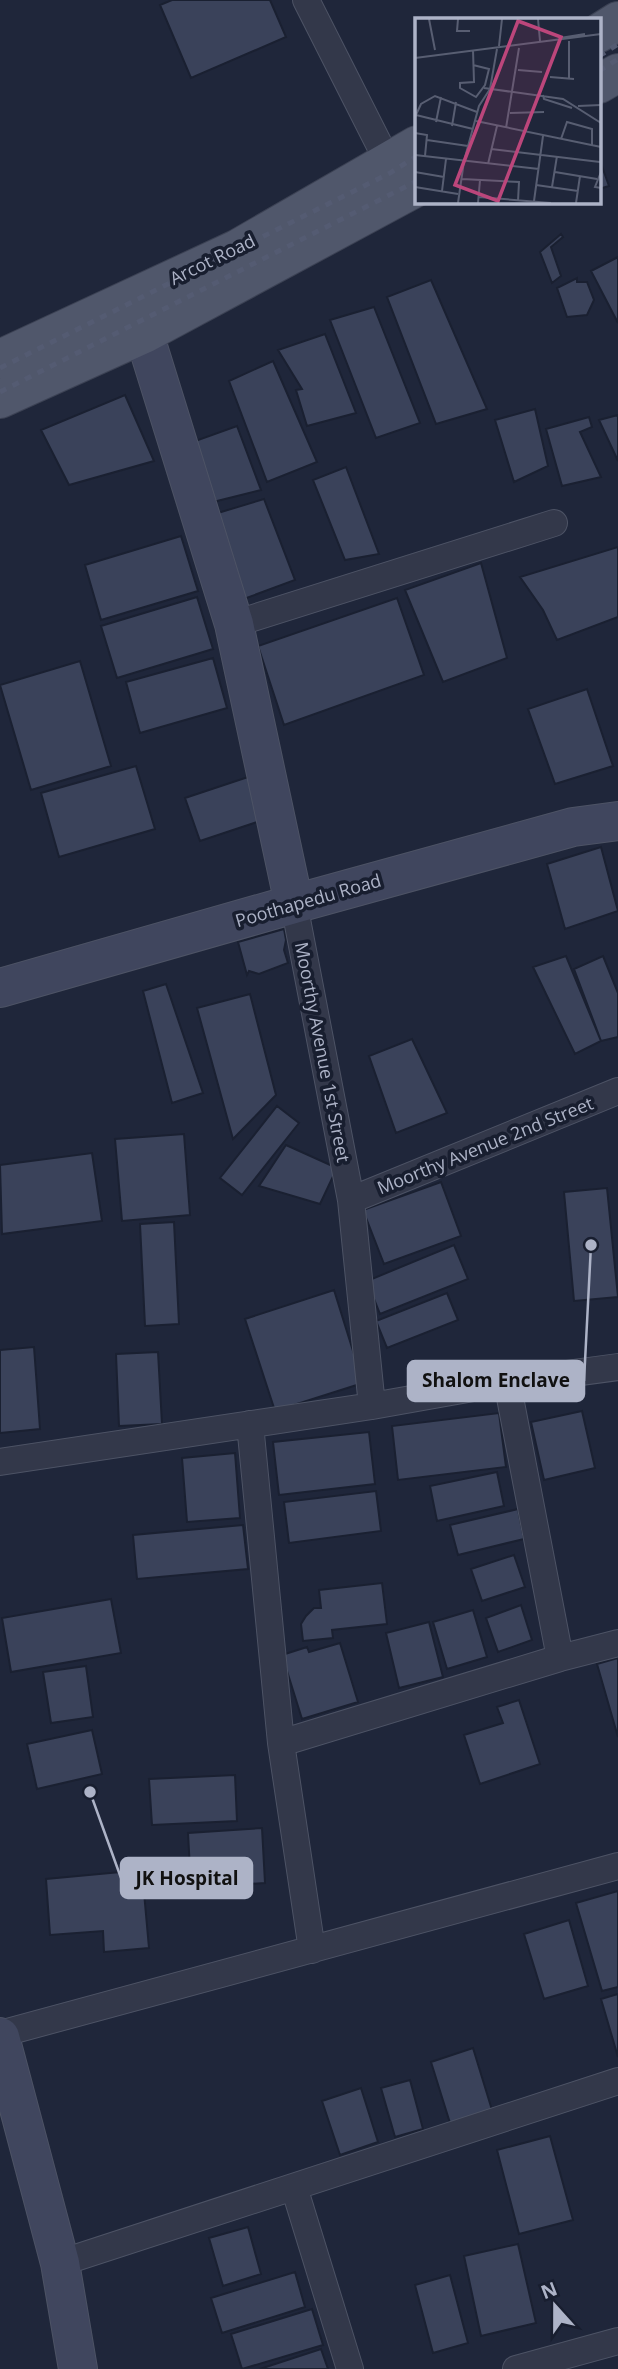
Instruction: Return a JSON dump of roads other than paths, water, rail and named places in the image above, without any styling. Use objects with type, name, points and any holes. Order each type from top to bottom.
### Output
[{"type":"main road","points":[[600,32],[618,21]]},
{"type":"main road","points":[[600,83],[618,73]]},
{"type":"main road","name":"Arcot Road","points":[[0,359],[237,249],[402,154]]},
{"type":"main road","name":"Arcot Road","points":[[0,399],[144,334],[415,188]]},
{"type":"street","points":[[306,0],[402,154]]},
{"type":"street","points":[[144,334],[234,624],[294,904]]},
{"type":"street","points":[[234,624],[554,523]]},
{"type":"street","name":"Poothapedu Road","points":[[0,988],[573,827],[618,821]]},
{"type":"street","name":"Moorthy Avenue 1st Street","points":[[294,904],[351,1199],[372,1406]]},
{"type":"street","name":"Moorthy Avenue 2nd Street","points":[[351,1199],[618,1091]]},
{"type":"street","points":[[0,1462],[618,1367]]},
{"type":"street","points":[[507,1382],[560,1658]]},
{"type":"street","points":[[250,1424],[281,1743],[312,1950]]},
{"type":"street","points":[[281,1743],[560,1658],[618,1643]]},
{"type":"street","points":[[79,2369],[60,2263],[0,2036],[618,1866]]},
{"type":"street","points":[[60,2263],[618,2081]]},
{"type":"street","points":[[294,2187],[350,2369]]},
{"type":"street","points":[[516,2369],[618,2341]]},
{"type":"railway","points":[[600,55],[618,44]]},
{"type":"railway","points":[[600,70],[618,59]]},
{"type":"railway","points":[[0,368],[390,173],[415,157]]},
{"type":"railway","points":[[0,392],[415,182]]},
{"type":"place","name":"Shalom Enclave","points":[[591,1245]]},
{"type":"place","name":"JK Hospital","points":[[90,1792]]}]
